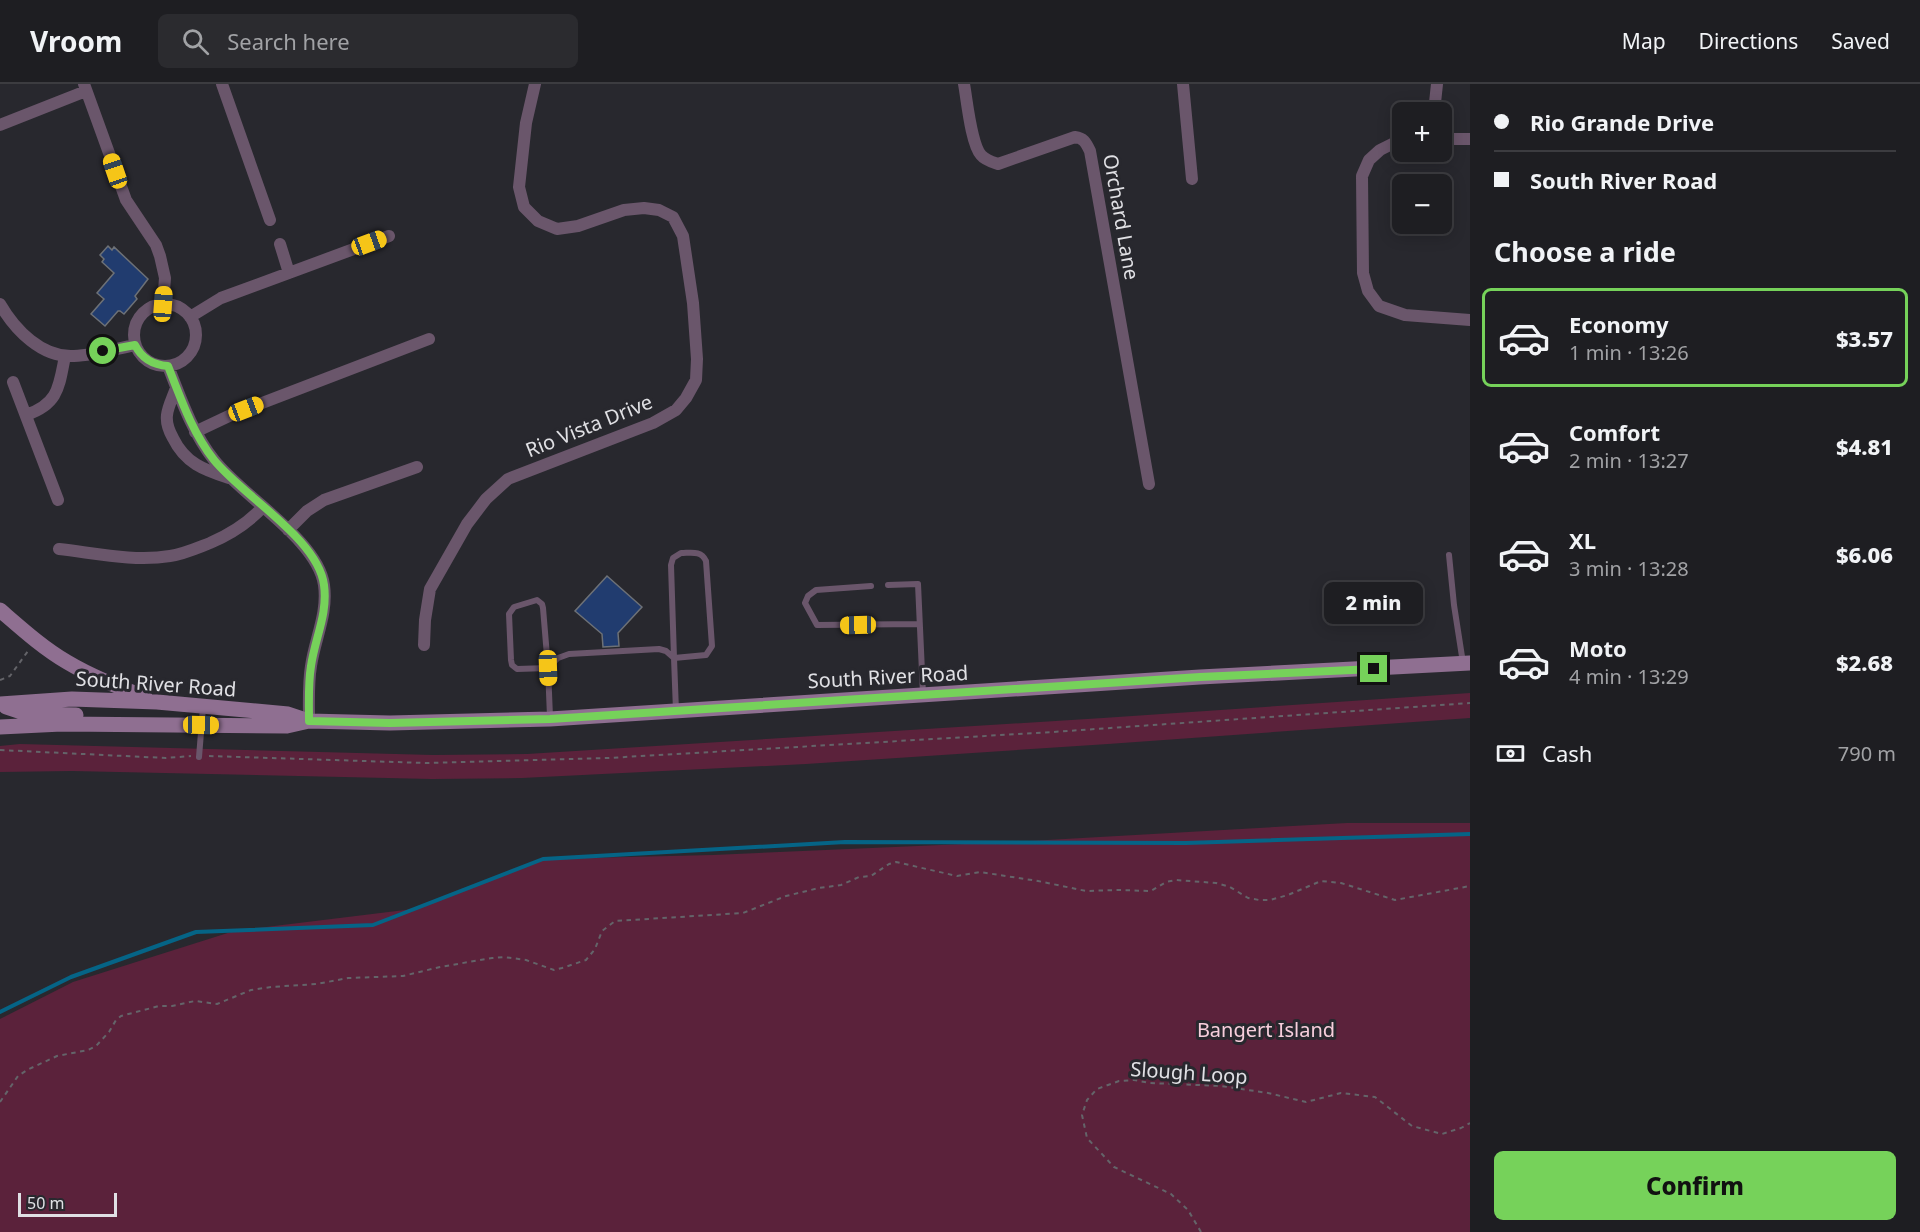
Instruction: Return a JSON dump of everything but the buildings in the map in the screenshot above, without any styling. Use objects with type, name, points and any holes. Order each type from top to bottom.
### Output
[{"type":"main road","points":[[0,610],[36,641],[68,663],[159,702]]},
{"type":"main road","name":"South River Road","points":[[0,728],[62,724],[287,726],[309,721],[390,723],[550,719],[1200,677],[1466,663]]},
{"type":"main road","name":"South River Road","points":[[0,704],[72,699],[159,702],[288,714],[309,721]]},
{"type":"main road","points":[[0,704],[27,714],[162,718],[201,725]]},
{"type":"street","points":[[222,84],[270,220]]},
{"type":"street","name":"Rio Vista Drive","points":[[424,645],[430,589],[466,524],[486,499],[508,479],[653,423],[676,410],[696,380],[697,359],[693,303],[686,254],[683,236],[672,218],[659,210],[644,208],[624,210],[578,226],[557,229],[538,221],[524,207],[519,186],[526,123],[535,84]]},
{"type":"street","name":"Orchard Lane","points":[[964,84],[976,147],[982,157],[991,162],[998,164],[1075,137],[1085,141],[1090,151],[1149,484]]},
{"type":"street","points":[[1183,84],[1192,179]]},
{"type":"street","points":[[1435,102],[1437,84]]},
{"type":"street","points":[[0,125],[85,88],[126,200],[156,245],[160,256],[165,278],[163,304]]},
{"type":"street","points":[[1452,139],[1470,139]]},
{"type":"street","points":[[1392,144],[1380,150],[1369,160],[1362,176],[1363,273],[1368,291],[1378,306],[1405,315],[1470,320]]},
{"type":"street","points":[[190,317],[221,298],[389,236]]},
{"type":"street","points":[[280,244],[289,273]]},
{"type":"street","points":[[0,304],[26,337],[50,352],[65,356],[85,355],[135,345]]},
{"type":"street","points":[[163,304],[177,307],[190,317],[195,333],[193,348],[183,360],[168,366],[155,364],[141,355],[135,345],[134,332],[140,318],[148,309],[163,304]]},
{"type":"street","points":[[195,432],[231,415],[429,339]]},
{"type":"street","points":[[26,415],[43,408],[53,399],[60,384],[65,356]]},
{"type":"street","points":[[168,366],[195,432],[213,459],[308,549],[318,565],[324,586],[325,606],[311,664],[309,721]]},
{"type":"street","points":[[13,382],[58,500]]},
{"type":"street","points":[[176,388],[167,414],[168,427],[175,442],[185,456],[198,466],[231,478]]},
{"type":"street","points":[[288,530],[307,511],[324,500],[417,467]]},
{"type":"street","points":[[59,549],[138,558],[171,556],[194,550],[230,534],[250,520],[263,507]]},
{"type":"lane","points":[[550,719],[548,668],[542,604],[537,600],[514,607],[509,614],[512,665],[520,670],[548,668],[558,658],[569,654],[659,649],[666,651],[674,658],[706,655],[712,646],[707,567],[704,557],[697,553],[681,553],[671,561],[674,658],[676,712]]},
{"type":"lane","points":[[1449,555],[1454,605],[1466,663]]},
{"type":"lane","points":[[888,585],[918,584],[923,695]]},
{"type":"lane","points":[[871,586],[816,590],[808,596],[805,603],[817,625],[920,624]]},
{"type":"lane","points":[[199,757],[203,707]]},
{"type":"path","points":[[0,680],[10,676],[36,641]]},
{"type":"path","points":[[0,750],[166,758],[208,756],[424,763],[608,758],[1053,732],[1470,704]]},
{"type":"path","points":[[0,1102],[14,1081],[27,1070],[57,1056],[88,1050],[96,1046],[116,1020],[129,1014],[159,1006],[195,1001],[217,1004],[251,990],[317,984],[348,978],[403,976],[492,958],[525,960],[554,970],[586,960],[595,949],[602,930],[615,921],[743,913],[793,894],[841,885],[859,877],[872,876],[896,862],[957,876],[980,872],[1086,891],[1150,891],[1166,882],[1176,880],[1216,883],[1230,887],[1248,898],[1259,900],[1270,900],[1288,895],[1322,881],[1341,883],[1395,900],[1470,886]]},
{"type":"path","name":"Slough Loop","points":[[1201,1232],[1188,1210],[1171,1194],[1114,1167],[1087,1138],[1082,1115],[1087,1100],[1097,1089],[1119,1081],[1134,1080],[1150,1083],[1221,1086],[1268,1092],[1306,1101],[1341,1093],[1375,1097],[1412,1126],[1442,1134],[1470,1123]]},
{"type":"green space","points":[[1470,693],[1470,718],[806,764],[522,778],[432,779],[72,771],[0,772],[0,746],[20,744],[433,755],[527,754]]},
{"type":"green space","name":"Bangert Island","points":[[1347,823],[1470,823],[1470,1232],[0,1232],[0,1019],[73,982],[234,931],[413,909],[543,859],[713,855],[1010,842]]},
{"type":"waterway","points":[[0,1012],[71,977],[196,932],[373,925],[543,859],[845,842],[1186,843],[1470,834]]},
{"type":"route","points":[[103,351],[135,345],[147,360],[168,366],[195,432],[213,459],[237,484],[298,538],[318,565],[324,586],[325,606],[309,678],[309,721],[390,723],[550,719],[1200,677],[1374,669]]}]
